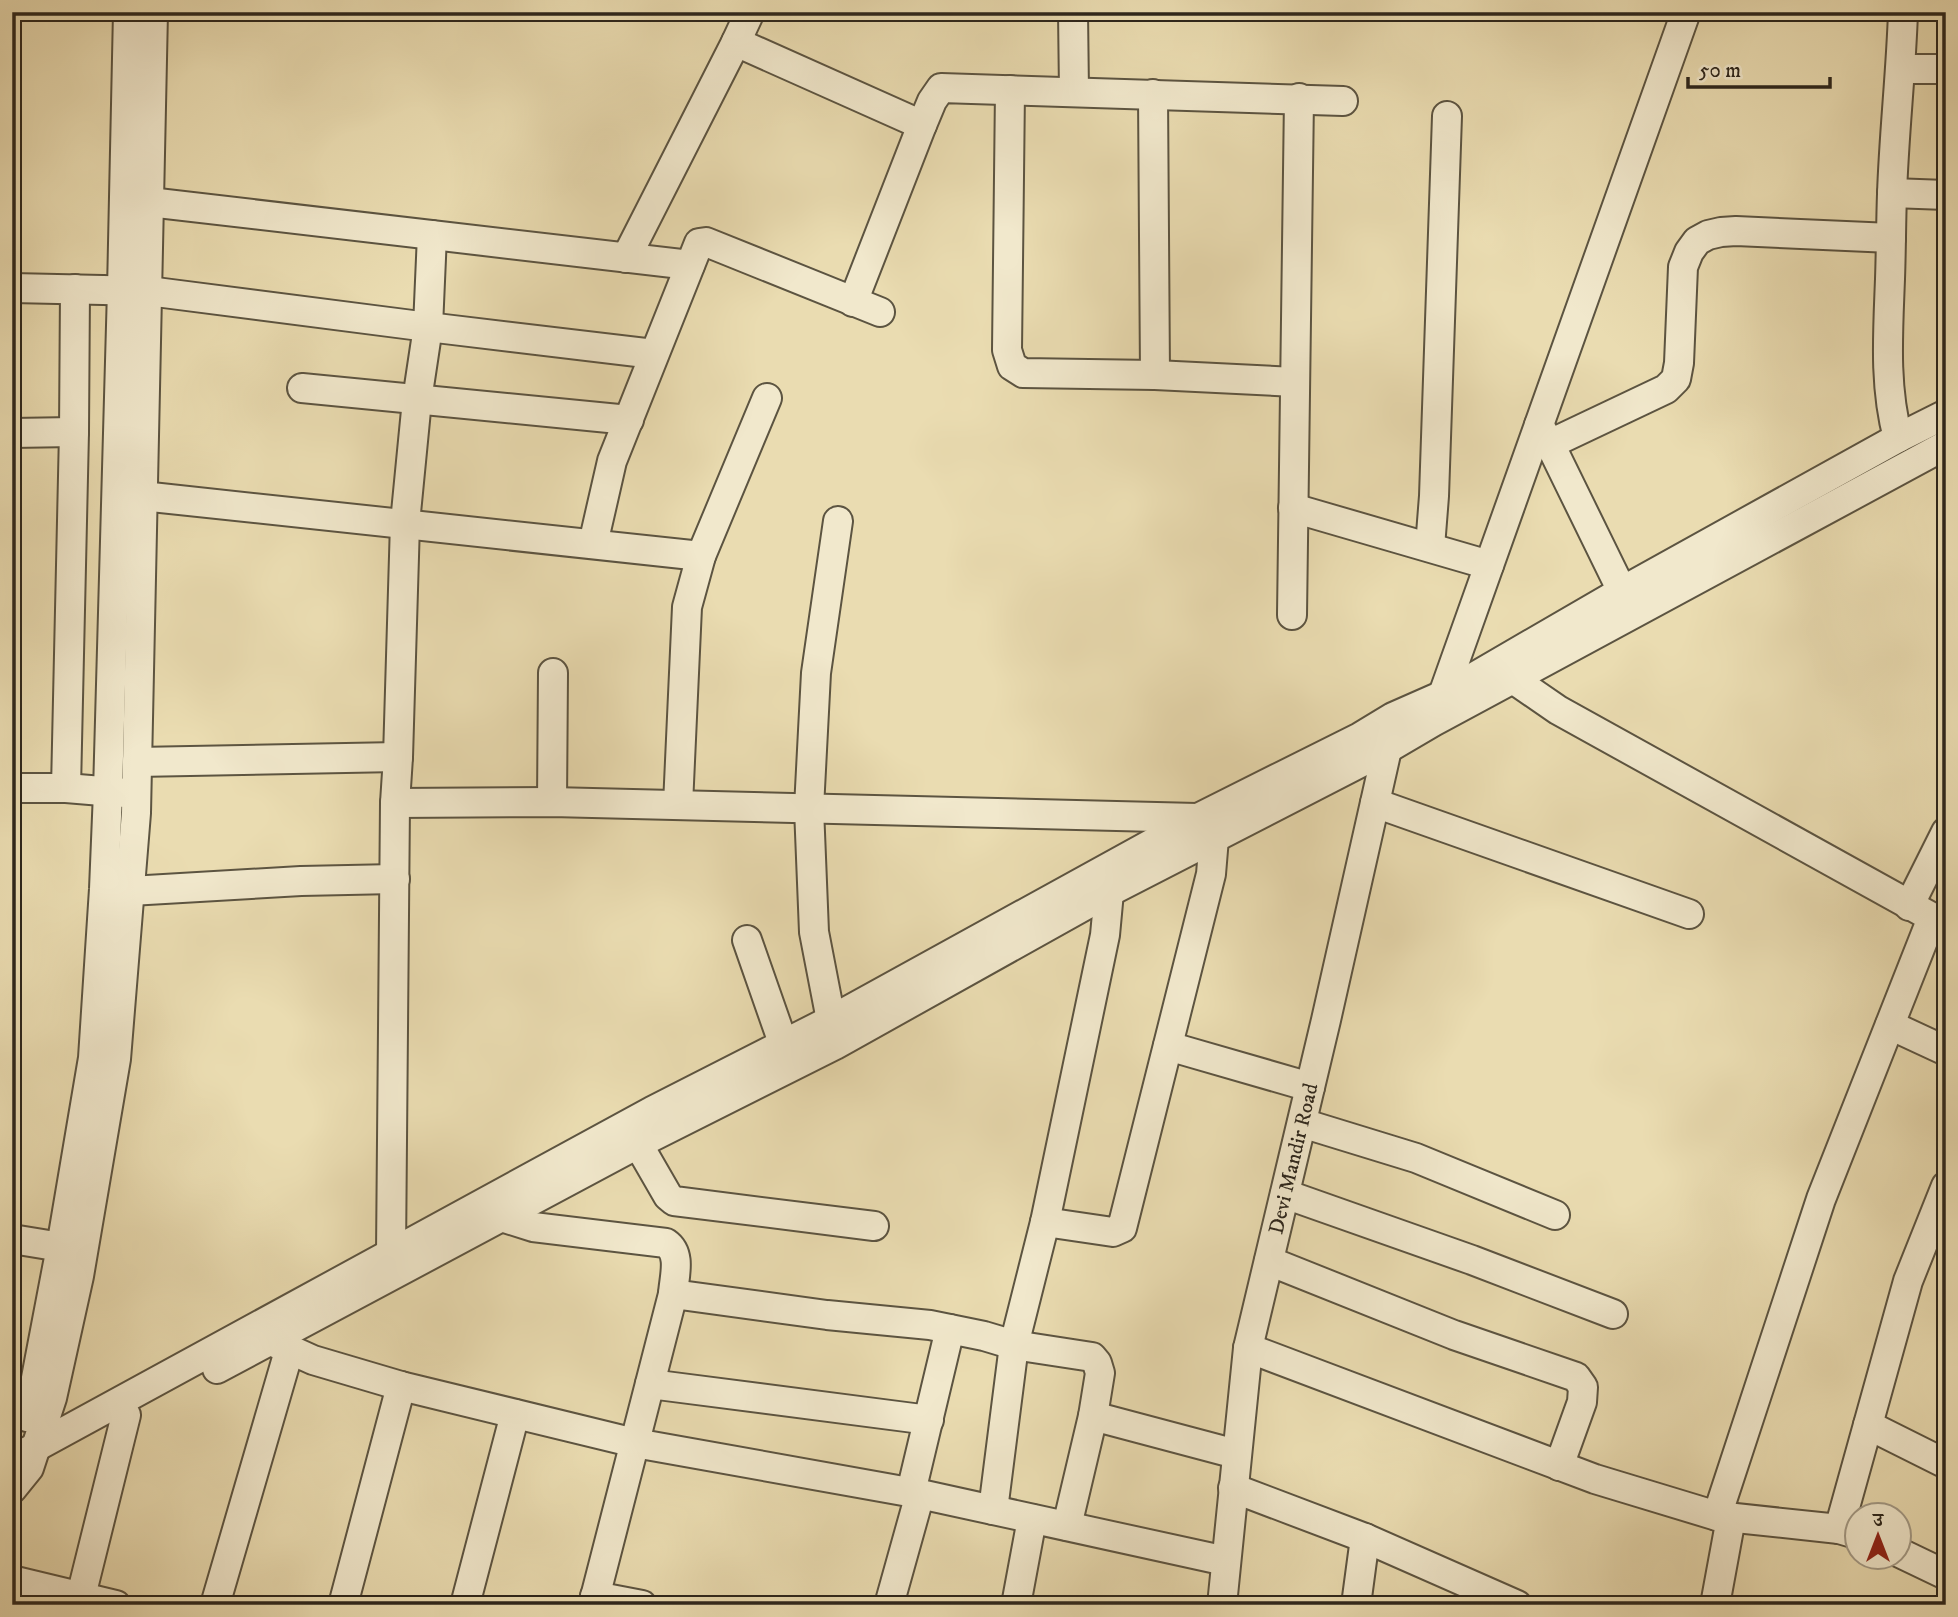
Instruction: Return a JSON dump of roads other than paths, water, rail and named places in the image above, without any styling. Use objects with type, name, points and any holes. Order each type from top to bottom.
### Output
[{"type":"street","points":[[19,1466],[52,1398],[79,1276],[116,1059],[130,891],[137,762],[142,496],[128,12]]},
{"type":"street","points":[[19,1466],[61,1247],[93,1058],[135,291],[149,202],[153,12]]},
{"type":"street","points":[[625,258],[750,12]]},
{"type":"street","points":[[1073,12],[1074,92]]},
{"type":"street","points":[[1433,722],[1489,565],[1545,435],[1686,12]]},
{"type":"street","points":[[1898,438],[1889,391],[1888,359],[1892,193],[1903,12]]},
{"type":"street","points":[[736,42],[922,125]]},
{"type":"street","points":[[1901,69],[1946,69]]},
{"type":"street","points":[[853,302],[922,125],[941,88],[1343,101]]},
{"type":"street","points":[[1010,90],[1007,350],[1012,366],[1023,373],[1154,375],[1295,382]]},
{"type":"street","points":[[1153,94],[1154,375]]},
{"type":"street","points":[[1292,615],[1299,98]]},
{"type":"street","points":[[1430,547],[1447,116]]},
{"type":"street","points":[[1892,193],[1946,195]]},
{"type":"street","points":[[149,202],[690,265]]},
{"type":"street","points":[[1545,435],[1666,389],[1675,380],[1679,363],[1683,267],[1697,240],[1708,234],[1736,231],[1891,238]]},
{"type":"street","points":[[391,1253],[395,803],[405,523],[417,400],[428,327],[432,235]]},
{"type":"street","points":[[593,544],[612,461],[699,243],[706,242],[880,312]]},
{"type":"street","points":[[12,288],[135,291],[654,354]]},
{"type":"street","points":[[66,788],[75,289]]},
{"type":"street","points":[[302,388],[629,419]]},
{"type":"street","points":[[678,805],[687,607],[701,556],[767,398]]},
{"type":"street","points":[[19,1466],[280,1346],[652,1111],[787,1055],[835,1045],[1109,892],[1206,828],[1394,717],[1443,695],[1622,591],[1946,414]]},
{"type":"street","points":[[12,433],[74,432]]},
{"type":"street","points":[[1545,435],[1622,591]]},
{"type":"street","points":[[19,1466],[391,1253],[638,1144],[787,1055],[831,1020],[1206,828],[1387,749],[1946,445]]},
{"type":"street","points":[[142,496],[701,556]]},
{"type":"street","points":[[1293,508],[1489,565]]},
{"type":"street","points":[[831,1020],[814,932],[809,808],[816,673],[838,521]]},
{"type":"street","points":[[552,802],[553,673]]},
{"type":"street","points":[[1513,679],[1558,710],[1929,916]]},
{"type":"street","name":"Devi Mandir Road","points":[[1222,1605],[1248,1348],[1394,717]]},
{"type":"street","points":[[137,762],[398,757]]},
{"type":"street","points":[[12,789],[66,788],[136,793]]},
{"type":"street","points":[[395,803],[552,802],[809,808],[1206,828]]},
{"type":"street","points":[[1375,803],[1689,914]]},
{"type":"street","points":[[1045,1222],[1113,1232],[1122,1228],[1210,874],[1206,828]]},
{"type":"street","points":[[1715,1605],[1724,1517],[1821,1199],[1890,1025],[1929,916],[1946,832]]},
{"type":"street","points":[[130,891],[301,881],[395,879]]},
{"type":"street","points":[[993,1510],[1014,1345],[1045,1222],[1105,936],[1109,892]]},
{"type":"street","points":[[747,940],[787,1055]]},
{"type":"street","points":[[1890,1025],[1946,1051]]},
{"type":"street","points":[[1168,1046],[1310,1087]]},
{"type":"street","points":[[1302,1123],[1416,1158],[1555,1215]]},
{"type":"street","points":[[638,1144],[674,1202],[874,1226]]},
{"type":"street","points":[[1853,1502],[1868,1425],[1908,1281],[1946,1186]]},
{"type":"street","points":[[1285,1194],[1472,1260],[1613,1314]]},
{"type":"street","points":[[489,1212],[533,1227],[666,1243],[676,1254],[673,1294],[594,1600],[642,1605]]},
{"type":"street","points":[[12,1239],[61,1247]]},
{"type":"street","points":[[1269,1261],[1454,1335],[1576,1377],[1583,1387],[1582,1402],[1559,1466]]},
{"type":"street","points":[[673,1294],[827,1315],[930,1325],[1014,1345],[1092,1357],[1100,1373],[1093,1416],[1067,1526]]},
{"type":"street","points":[[889,1605],[950,1329]]},
{"type":"street","points":[[280,1346],[313,1360],[401,1386],[635,1443],[915,1493],[1226,1561]]},
{"type":"street","points":[[215,1605],[280,1346]]},
{"type":"street","points":[[1248,1348],[1595,1479],[1724,1517],[1842,1530]]},
{"type":"street","points":[[650,1384],[929,1420]]},
{"type":"street","points":[[343,1605],[401,1386]]},
{"type":"street","points":[[465,1605],[515,1414]]},
{"type":"street","points":[[81,1596],[126,1415]]},
{"type":"street","points":[[1093,1416],[1236,1454]]},
{"type":"street","points":[[1868,1425],[1946,1464]]},
{"type":"street","points":[[1233,1488],[1365,1538],[1467,1595],[1517,1605]]},
{"type":"street","points":[[1016,1605],[1032,1518]]},
{"type":"street","points":[[1356,1605],[1365,1538]]},
{"type":"street","points":[[1912,1558],[1946,1574]]},
{"type":"street","points":[[12,1580],[116,1605]]}]
